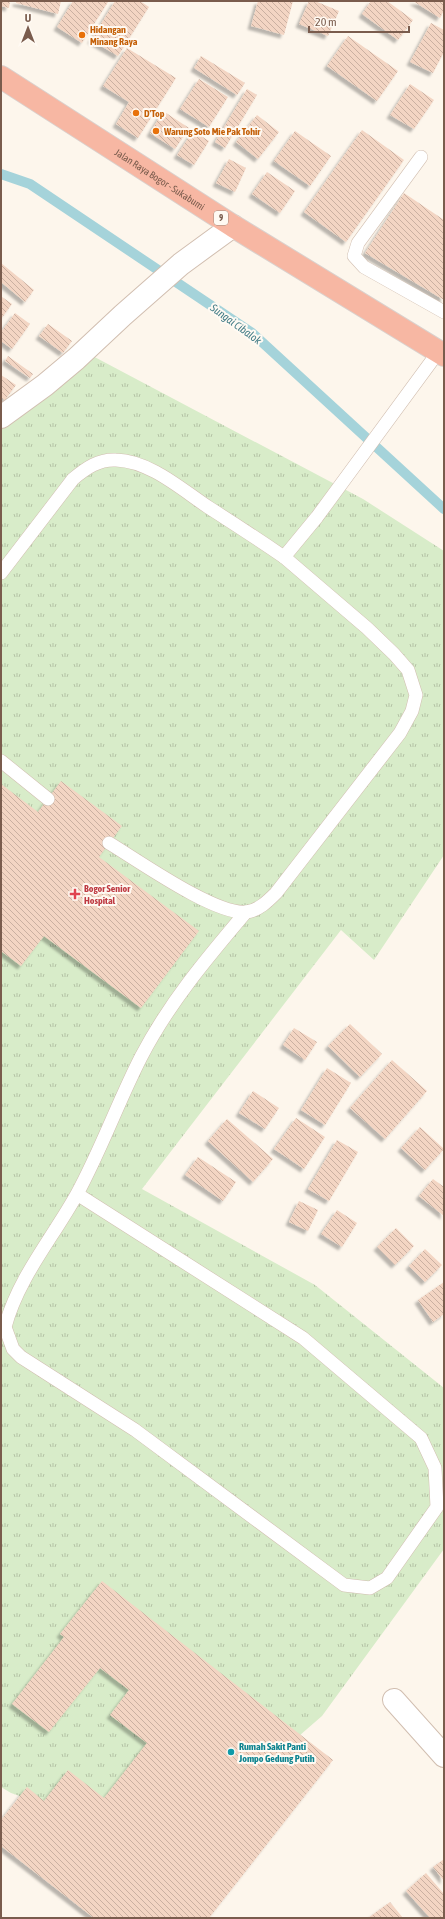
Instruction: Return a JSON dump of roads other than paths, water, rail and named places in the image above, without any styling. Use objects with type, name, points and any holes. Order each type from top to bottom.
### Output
[{"type":"highway","name":"Jalan Raya Bogor - Sukabumi","points":[[1,77],[234,226],[442,353]]},
{"type":"street","points":[[1,417],[46,385],[181,264],[234,226]]},
{"type":"street","points":[[394,1700],[444,1756]]},
{"type":"lane","points":[[422,156],[358,243],[354,256],[364,267],[444,312]]},
{"type":"lane","points":[[284,557],[317,517],[409,394],[442,353]]},
{"type":"lane","points":[[1,573],[72,478],[87,468],[101,462],[116,460],[134,462],[159,474],[284,557],[368,628],[408,670],[416,695],[412,711],[400,733],[293,872],[264,905],[246,912],[223,910],[109,843]]},
{"type":"lane","points":[[1,761],[48,799]]},
{"type":"lane","points":[[77,1194],[303,1338],[422,1438],[435,1468],[437,1507],[387,1578],[370,1588],[344,1585],[135,1430],[21,1357],[13,1349],[5,1327],[16,1294],[77,1194],[141,1057],[158,1026],[177,996],[246,912]]},
{"type":"waterway","name":"Sungai Cibalok","points":[[1,174],[30,184],[252,333],[444,509]]},
{"type":"place","name":"Hidangan Minang Raya","points":[[82,35]]},
{"type":"place","name":"D'Top","points":[[136,113]]},
{"type":"place","name":"Warung Soto Mie Pak Tohir","points":[[156,131]]},
{"type":"place","name":"Bogor Senior Hospital","points":[[75,894]]},
{"type":"place","name":"Rumah Sakit Panti Jompo Gedung Putih","points":[[231,1752]]}]
